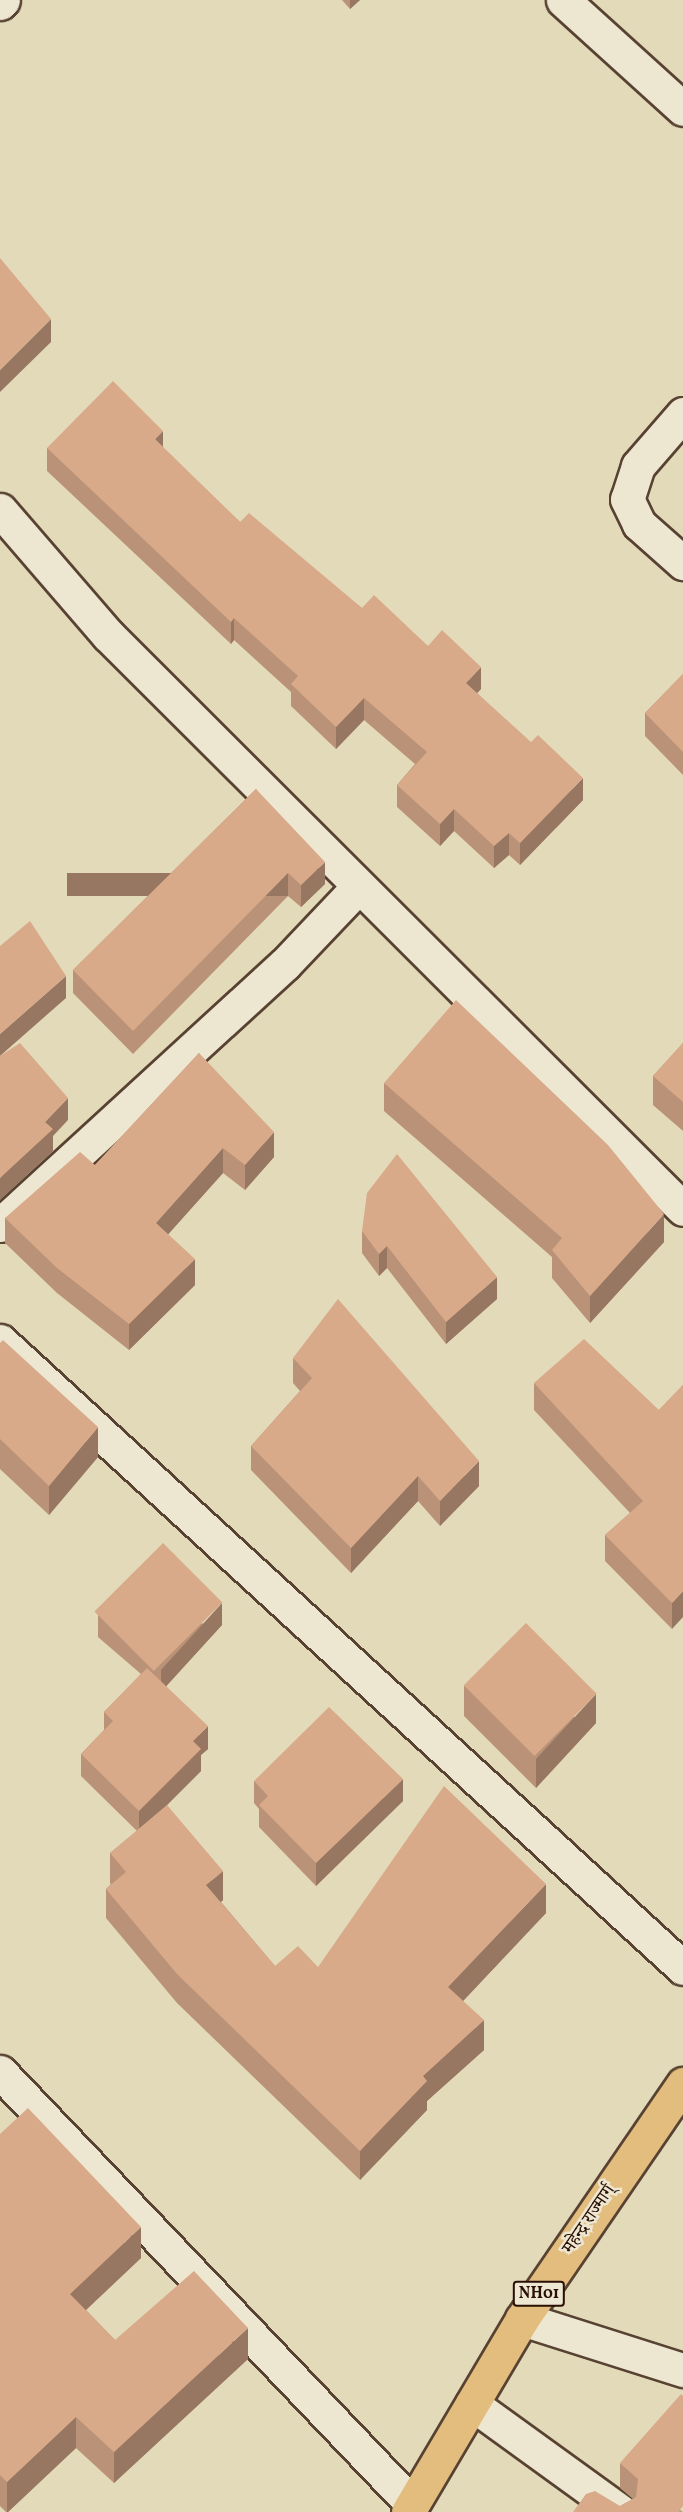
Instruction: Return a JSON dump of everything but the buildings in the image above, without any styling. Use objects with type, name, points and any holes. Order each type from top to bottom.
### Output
[{"type":"highway","name":"महेन्द्र राज्मार्ग्","points":[[410,2508],[522,2319],[683,2084]]},
{"type":"street","points":[[0,3],[3,0]]},
{"type":"street","points":[[562,0],[683,109]]},
{"type":"street","points":[[683,414],[638,465],[627,499],[639,524],[683,563]]},
{"type":"street","points":[[0,510],[108,635],[357,888],[683,1209]]},
{"type":"street","points":[[0,1225],[285,963],[357,888]]},
{"type":"street","points":[[0,1341],[683,1968]]},
{"type":"street","points":[[0,2072],[410,2508]]},
{"type":"street","points":[[522,2319],[683,2370]]},
{"type":"street","points":[[472,2404],[621,2512]]}]
